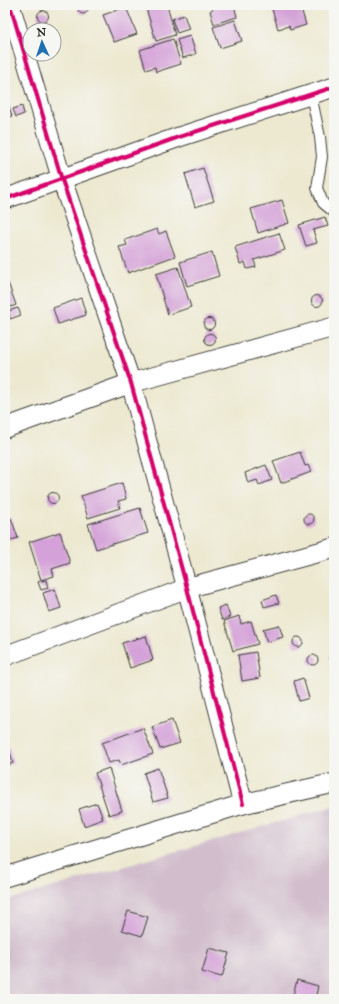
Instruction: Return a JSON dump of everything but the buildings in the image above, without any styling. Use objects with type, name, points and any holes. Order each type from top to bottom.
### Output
[{"type":"street","points":[[10,5],[62,180],[131,383],[187,588],[243,804]]},
{"type":"street","points":[[5,199],[62,180],[179,137],[334,87]]},
{"type":"street","points":[[5,428],[131,383],[334,327]]},
{"type":"street","points":[[5,656],[187,588],[334,548]]},
{"type":"street","points":[[5,877],[243,804],[334,783]]},
{"type":"lane","points":[[311,95],[320,137],[322,157],[317,188],[323,203],[334,212]]},
{"type":"shaded area","points":[[334,806],[334,999],[5,999],[5,901]]},
{"type":"cycle path","points":[[10,5],[62,180],[131,383],[187,588],[243,804]]},
{"type":"cycle path","points":[[5,199],[179,137],[334,87]]}]
